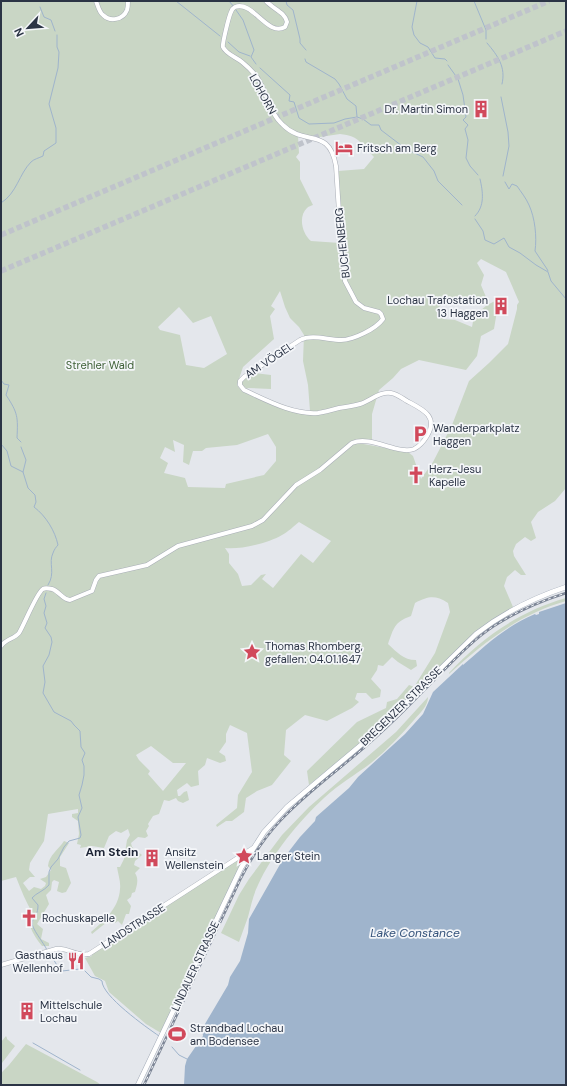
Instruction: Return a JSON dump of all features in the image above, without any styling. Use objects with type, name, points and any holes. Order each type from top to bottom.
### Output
[{"type":"main road","name":"BREGENZER STRASSE","points":[[253,848],[268,827],[287,807],[374,734],[476,634],[516,608],[566,587]]},
{"type":"main road","name":"LINDAUER STRASSE","points":[[138,1085],[228,894],[253,848]]},
{"type":"street","points":[[96,1],[102,14],[108,19],[113,20],[122,16],[127,10],[128,1]]},
{"type":"street","name":"LOHORN","points":[[266,1],[284,15],[287,22],[285,27],[278,29],[271,26],[245,6],[241,5],[234,8],[223,40],[223,47],[244,63],[257,77],[278,120],[284,127],[298,136]]},
{"type":"street","name":"BUCHENBERG","points":[[298,136],[322,140],[332,152],[336,166],[345,281],[356,302],[364,308],[379,312],[383,318],[376,327],[360,334],[344,340],[328,339]]},
{"type":"street","name":"AM VÖGEL","points":[[1,646],[5,641],[19,633],[38,595],[43,589],[46,588],[56,590],[67,600],[70,600],[92,591],[99,576],[147,565],[178,546],[252,526],[269,515],[288,492],[296,485],[320,470],[352,443],[358,441],[368,442],[410,450],[423,442],[431,427],[431,419],[426,412],[398,395],[384,393],[359,405],[316,413],[284,407],[244,390],[241,386],[240,381],[244,377],[297,341],[306,338],[328,339]]},
{"type":"street","name":"LANDSTRASSE","points":[[1,965],[48,951],[64,949],[82,955],[92,952],[253,848]]},
{"type":"green space","name":"Strehler Wald","points":[[1,1],[566,1],[566,488],[555,501],[538,512],[531,522],[536,538],[531,541],[525,537],[516,544],[513,551],[514,556],[526,575],[521,575],[515,570],[507,577],[504,586],[513,607],[477,631],[368,737],[309,785],[307,771],[357,722],[386,708],[387,702],[397,699],[409,685],[414,687],[435,653],[450,612],[448,603],[432,597],[415,603],[411,616],[405,618],[395,626],[388,644],[397,653],[407,659],[416,660],[417,666],[411,670],[392,657],[383,666],[378,665],[377,670],[371,679],[381,690],[380,697],[372,699],[366,693],[357,693],[355,699],[359,702],[352,708],[327,721],[305,715],[286,730],[284,755],[291,761],[272,785],[257,791],[246,798],[244,812],[232,821],[226,821],[217,827],[216,825],[237,808],[238,795],[252,772],[247,733],[230,725],[226,734],[226,742],[219,752],[225,756],[226,761],[220,763],[207,758],[205,765],[198,771],[199,785],[191,787],[187,783],[177,790],[178,796],[187,791],[189,800],[183,803],[178,801],[176,798],[169,801],[164,800],[159,814],[153,816],[148,824],[149,826],[146,831],[148,836],[145,838],[138,837],[131,843],[132,847],[142,855],[135,861],[134,865],[140,868],[135,873],[137,884],[135,892],[132,893],[131,897],[127,900],[131,906],[129,914],[126,914],[122,925],[118,921],[115,923],[112,921],[109,923],[107,922],[92,934],[91,932],[106,919],[117,902],[120,881],[117,867],[120,867],[124,859],[127,840],[130,835],[128,829],[121,833],[116,831],[109,836],[104,848],[92,846],[80,848],[81,845],[77,844],[79,834],[78,821],[72,817],[72,814],[78,813],[78,809],[48,814],[44,841],[30,863],[29,870],[35,877],[30,877],[23,883],[29,891],[34,887],[41,889],[45,886],[46,883],[40,879],[46,877],[51,870],[48,866],[50,859],[64,841],[69,843],[60,857],[60,866],[66,868],[71,883],[66,892],[62,893],[57,891],[59,882],[54,880],[52,882],[51,890],[46,895],[49,904],[37,924],[43,929],[41,939],[49,943],[49,946],[42,946],[32,932],[30,926],[33,914],[16,877],[1,881]],"holes":[[[340,134],[347,135],[360,141],[374,157],[364,169],[338,171],[340,243],[311,241],[303,230],[302,220],[304,211],[309,206],[313,205],[300,179],[300,162],[296,157],[299,153],[298,136],[313,138]],[[481,259],[506,272],[519,302],[508,344],[469,381],[452,425],[433,462],[421,479],[413,456],[408,452],[358,443],[349,446],[321,470],[296,487],[279,504],[287,493],[349,444],[356,440],[372,441],[372,414],[379,390],[401,369],[419,360],[466,370],[477,356],[481,336],[494,329],[499,299],[487,305],[474,316],[472,327],[455,320],[443,319],[439,307],[449,298],[453,304],[469,300],[480,302],[486,297],[481,285],[484,275],[477,263]],[[280,291],[290,318],[299,327],[304,335],[303,361],[308,385],[310,411],[283,408],[240,389],[237,385],[243,367],[274,339],[270,316],[275,309],[271,306]],[[179,307],[193,323],[211,316],[227,354],[204,368],[186,365],[180,335],[160,330],[158,327]],[[268,434],[276,447],[276,461],[264,475],[226,484],[225,488],[188,487],[185,478],[164,473],[168,463],[160,458],[165,447],[175,452],[173,440],[184,445],[183,462],[189,465],[193,451],[202,451],[206,448],[237,445]],[[299,522],[331,541],[313,563],[301,554],[273,588],[262,579],[266,574],[261,575],[251,585],[242,586],[238,574],[229,563],[229,554],[225,548],[246,547],[270,541],[284,534]],[[151,746],[173,763],[186,763],[163,791],[148,774],[150,771],[136,755]]]},
{"type":"green space","points":[[254,373],[271,375],[271,389],[247,389],[242,385],[242,380]]},
{"type":"green space","points":[[566,598],[566,601],[533,613],[503,630],[449,674],[474,648],[502,627],[533,610]]},
{"type":"green space","points":[[428,697],[427,703],[423,709],[383,753],[324,798],[287,838],[278,850],[258,885],[239,942],[221,933],[239,895],[282,835],[309,807],[396,732]]},
{"type":"green space","points":[[241,857],[244,857],[161,1033],[146,1024],[109,992],[105,981],[95,976],[85,958],[92,956],[91,954]]},
{"type":"green space","points":[[6,1036],[7,1039],[15,1046],[2,1063],[1,1042]]},
{"type":"green space","points":[[26,1044],[101,1085],[1,1085],[1,1074]]},
{"type":"water","name":"Lake Constance","points":[[566,603],[566,1085],[184,1085],[187,1059],[203,1036],[202,1029],[228,985],[230,977],[240,961],[248,933],[249,919],[283,859],[300,837],[315,821],[316,817],[349,788],[358,777],[405,734],[423,714],[433,692],[463,664],[497,636],[515,624],[535,614],[539,614],[539,612]]},
{"type":"waterway","points":[[176,1],[220,36]]},
{"type":"waterway","points":[[229,1],[234,7]]},
{"type":"waterway","points":[[286,1],[287,5],[293,10],[300,43],[306,50]]},
{"type":"waterway","points":[[417,1],[412,27],[414,35],[420,43],[428,47],[435,58],[445,59],[447,61]]},
{"type":"waterway","points":[[474,1],[486,30],[486,39]]},
{"type":"waterway","points":[[40,7],[44,17],[51,20],[55,31]]},
{"type":"waterway","points":[[236,10],[243,20],[254,50],[251,57],[256,64]]},
{"type":"waterway","points":[[1,203],[11,194],[31,162],[43,156],[44,151],[56,143],[56,128],[49,104],[58,68],[59,52],[57,47],[57,35]]},
{"type":"waterway","points":[[228,42],[239,52],[250,56]]},
{"type":"waterway","points":[[487,43],[495,52],[502,67],[502,84]]},
{"type":"waterway","points":[[305,59],[306,62],[335,79],[347,99],[356,106],[357,117]]},
{"type":"waterway","points":[[448,65],[458,79],[463,95],[466,117],[463,120],[468,125],[465,129],[468,140],[466,158],[470,166],[478,175]]},
{"type":"waterway","points":[[260,68],[290,95],[289,101],[294,102],[299,118],[309,124],[334,123],[357,117],[363,119],[371,125],[379,125],[381,130],[406,149],[423,157],[434,171],[438,181],[462,205]]},
{"type":"waterway","points":[[501,97],[508,132],[509,146],[503,176]]},
{"type":"waterway","points":[[475,216],[482,203],[480,179]]},
{"type":"waterway","points":[[505,182],[509,189],[512,184],[517,186],[528,202],[535,228],[535,251],[548,271]]},
{"type":"waterway","points":[[475,219],[483,231],[485,240],[494,244],[504,238],[509,247],[548,272],[551,281],[566,299]]},
{"type":"waterway","points":[[1,380],[4,384],[9,385],[6,395],[15,411],[17,420],[17,438],[21,442]]},
{"type":"waterway","points":[[1,444],[7,451],[11,466],[23,472]]},
{"type":"waterway","points":[[21,447],[26,460],[23,472],[28,488],[35,495],[36,502],[34,507],[49,524],[55,534],[58,545],[54,550],[52,557],[52,572],[48,585]]},
{"type":"waterway","points":[[46,593],[44,599],[46,606],[44,613],[47,623],[45,628],[51,637],[52,642],[49,655],[43,666],[45,682],[43,693],[54,712],[71,721],[80,731],[81,747],[85,753],[82,760],[84,775],[79,795],[82,808],[78,817],[81,835],[80,838],[69,841],[64,847],[49,872],[49,885],[32,898],[38,905],[32,925],[47,950]]},
{"type":"waterway","points":[[49,952],[62,971],[80,969],[84,970],[91,977],[102,981],[109,995],[117,1003],[135,1019],[159,1036]]},
{"type":"waterway","points":[[33,1043],[80,1070]]},
{"type":"waterway","points":[[172,1047],[179,1055],[187,1059]]},
{"type":"tunnel","points":[[1,235],[549,1]]},
{"type":"tunnel","points":[[1,271],[566,31]]},
{"type":"railway","points":[[144,1085],[240,880],[258,848],[275,827],[304,798],[385,729],[459,655],[480,637],[494,626],[520,611],[566,593]]},
{"type":"place","name":"Dr. Martin Simon","points":[[481,109]]},
{"type":"place","name":"Fritsch am Berg","points":[[344,148]]},
{"type":"place","name":"Lochau Trafostation 13 Haggen","points":[[501,306]]},
{"type":"place","name":"Wanderparkplatz Haggen","points":[[420,434]]},
{"type":"place","name":"Herz-Jesu Kapelle","points":[[416,475]]},
{"type":"place","name":"Thomas Rhomberg, gefallen: 04.01.1647","points":[[252,652]]},
{"type":"place","name":"Langer Stein","points":[[244,856]]},
{"type":"place","name":"Ansitz Wellenstein","points":[[152,858]]},
{"type":"place","name":"Rochuskapelle","points":[[29,918]]},
{"type":"place","name":"Gasthaus Wellenhof","points":[[76,961]]},
{"type":"place","name":"Mittelschule Lochau","points":[[27,1011]]},
{"type":"place","name":"Strandbad Lochau am Bodensee","points":[[177,1034]]},
{"type":"district","name":"Am Stein","points":[[112,852]]}]
